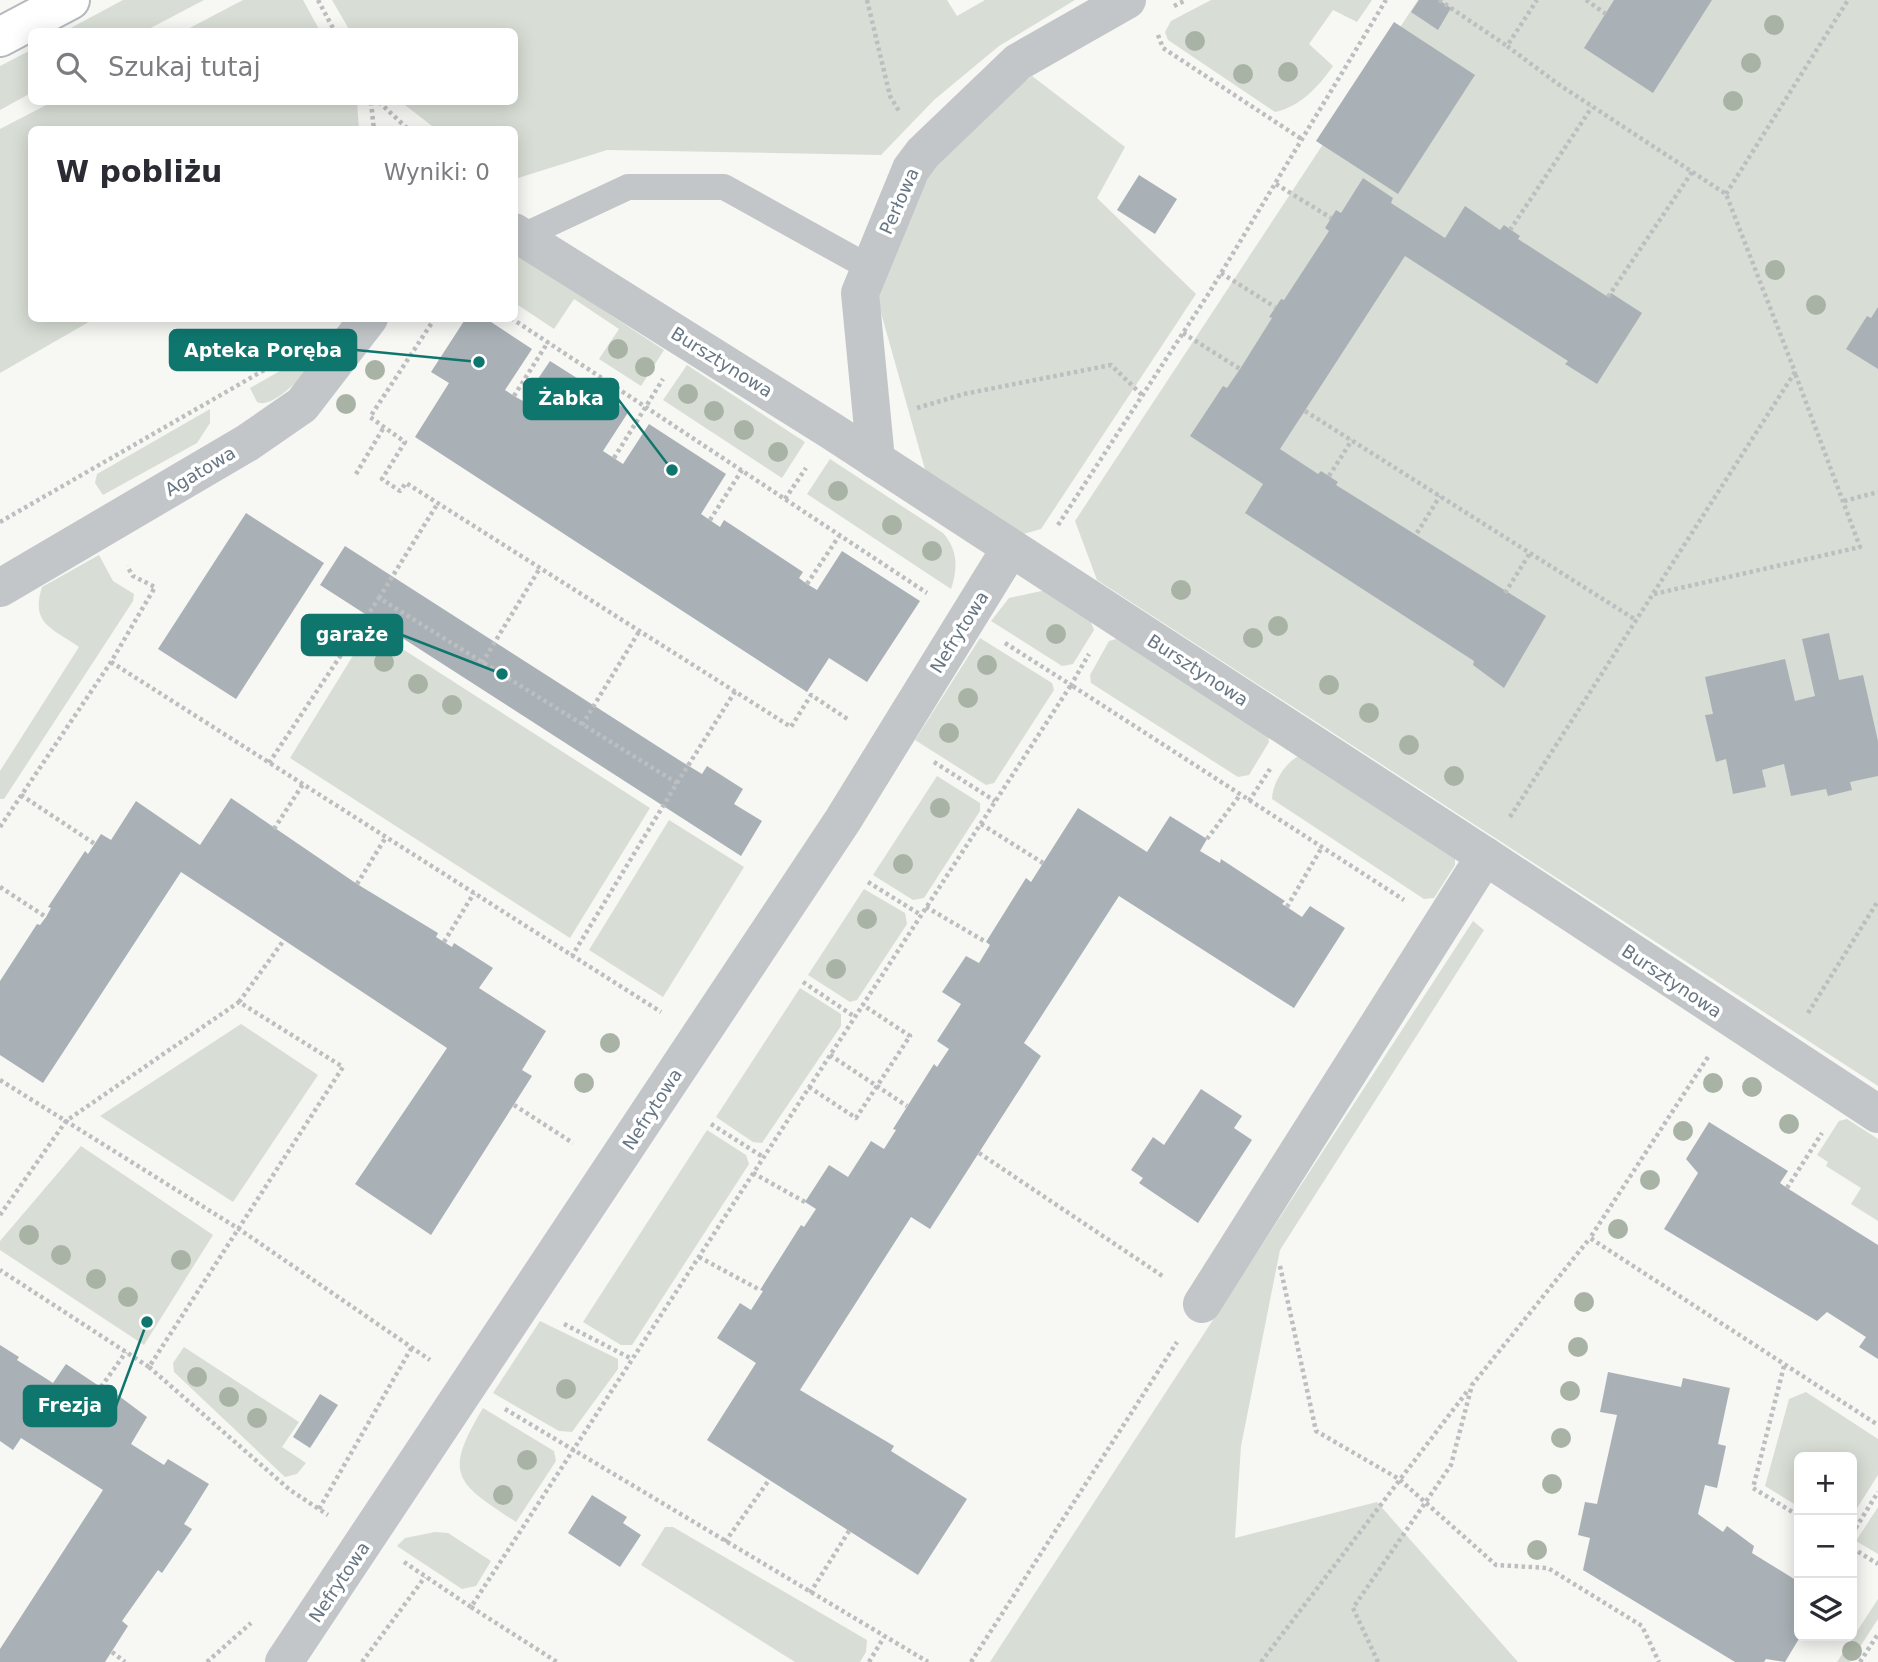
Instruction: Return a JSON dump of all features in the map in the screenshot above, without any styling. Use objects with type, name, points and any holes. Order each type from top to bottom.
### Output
[{"type":"main road","points":[[0,37],[70,0]]},
{"type":"street","name":"Perłowa","points":[[876,460],[860,293],[911,169],[923,153],[1018,62],[1126,0]]},
{"type":"street","name":"Bursztynowa","points":[[518,234],[876,460],[1878,1114]]},
{"type":"street","name":"Agatowa","points":[[0,588],[247,443],[302,405],[366,322]]},
{"type":"street","name":"Nefrytowa","points":[[284,1662],[843,820],[967,619],[1021,556]]},
{"type":"street","points":[[1202,1304],[1485,856]]},
{"type":"lane","points":[[518,234],[628,187],[724,187],[870,268]]},
{"type":"path","points":[[317,0],[333,28]]},
{"type":"path","points":[[867,0],[890,96],[923,153]]},
{"type":"path","points":[[1167,9],[1186,0]]},
{"type":"path","points":[[1021,556],[1142,395],[1183,333],[1386,0]]},
{"type":"path","points":[[1438,0],[1592,107],[1726,194],[1860,547],[1653,594]]},
{"type":"path","points":[[1507,46],[1537,0]]},
{"type":"path","points":[[1586,0],[1606,13]]},
{"type":"path","points":[[1726,194],[1848,0]]},
{"type":"path","points":[[1156,32],[1163,48],[1303,140]]},
{"type":"path","points":[[371,105],[374,126]]},
{"type":"path","points":[[382,105],[405,126]]},
{"type":"path","points":[[1510,230],[1592,107]]},
{"type":"path","points":[[1608,297],[1692,172]]},
{"type":"path","points":[[1276,184],[1331,218]]},
{"type":"path","points":[[1221,273],[1275,307]]},
{"type":"path","points":[[432,322],[370,417],[405,442],[382,479],[400,491],[406,483],[791,727],[811,695],[854,723]]},
{"type":"path","points":[[517,322],[967,619],[1440,924]]},
{"type":"path","points":[[1183,333],[1240,369]]},
{"type":"path","points":[[514,396],[548,342]]},
{"type":"path","points":[[873,421],[964,394],[1111,365],[1142,395]]},
{"type":"path","points":[[0,522],[270,367]]},
{"type":"path","points":[[1485,856],[1795,372]]},
{"type":"path","points":[[614,458],[664,376]]},
{"type":"path","points":[[1305,411],[1636,620]]},
{"type":"path","points":[[356,474],[384,427]]},
{"type":"path","points":[[1329,476],[1352,440]]},
{"type":"path","points":[[785,499],[807,466]]},
{"type":"path","points":[[710,520],[742,470]]},
{"type":"path","points":[[1844,501],[1878,492]]},
{"type":"path","points":[[1417,533],[1440,496]]},
{"type":"path","points":[[269,763],[379,598],[438,503]]},
{"type":"path","points":[[807,584],[839,535]]},
{"type":"path","points":[[1505,593],[1530,554]]},
{"type":"path","points":[[1,824],[111,662],[155,587],[133,576],[121,558]]},
{"type":"path","points":[[482,663],[541,568]]},
{"type":"path","points":[[379,598],[677,783]]},
{"type":"path","points":[[582,725],[640,630]]},
{"type":"path","points":[[111,662],[665,1014]]},
{"type":"path","points":[[471,1607],[1071,685]]},
{"type":"path","points":[[572,956],[736,690]]},
{"type":"path","points":[[922,755],[995,802]]},
{"type":"path","points":[[274,829],[303,784]]},
{"type":"path","points":[[1207,839],[1240,794]]},
{"type":"path","points":[[21,795],[95,844]]},
{"type":"path","points":[[981,824],[1043,863]]},
{"type":"path","points":[[357,884],[386,837]]},
{"type":"path","points":[[1287,907],[1322,847]]},
{"type":"path","points":[[868,882],[921,915]]},
{"type":"path","points":[[0,887],[46,917]]},
{"type":"path","points":[[444,942],[474,893]]},
{"type":"path","points":[[1783,1054],[1878,901]]},
{"type":"path","points":[[926,906],[986,942]]},
{"type":"path","points":[[0,1215],[66,1121],[239,1002],[284,940]]},
{"type":"path","points":[[803,982],[855,1017]]},
{"type":"path","points":[[149,1367],[343,1067],[239,1002]]},
{"type":"path","points":[[809,1087],[856,1118],[877,1087],[910,1036],[863,1005]]},
{"type":"path","points":[[1261,1662],[1399,1479],[1590,1238],[1732,1021]]},
{"type":"path","points":[[830,1055],[907,1106]]},
{"type":"path","points":[[0,1080],[66,1121]]},
{"type":"path","points":[[1787,1188],[1846,1094]]},
{"type":"path","points":[[514,1105],[579,1147]]},
{"type":"path","points":[[711,1124],[763,1157]]},
{"type":"path","points":[[979,1153],[1167,1279]]},
{"type":"path","points":[[752,1174],[806,1202]]},
{"type":"path","points":[[1246,1235],[1282,1268],[1316,1431],[1399,1479],[1496,1565],[1548,1568],[1642,1626],[1659,1662]]},
{"type":"path","points":[[1590,1238],[1878,1425]]},
{"type":"path","points":[[698,1257],[760,1290]]},
{"type":"path","points":[[0,1270],[149,1367],[290,1490],[557,1662]]},
{"type":"path","points":[[971,1662],[1202,1304]]},
{"type":"path","points":[[557,1320],[632,1359]]},
{"type":"path","points":[[319,1509],[412,1348]]},
{"type":"path","points":[[102,1387],[126,1352]]},
{"type":"path","points":[[1784,1366],[1753,1488],[1797,1515]]},
{"type":"path","points":[[1378,1662],[1353,1608],[1451,1465],[1472,1385]]},
{"type":"path","points":[[726,1542],[769,1480]]},
{"type":"path","points":[[1857,1526],[1878,1492]]},
{"type":"path","points":[[810,1593],[849,1531]]},
{"type":"path","points":[[1857,1551],[1878,1564]]},
{"type":"path","points":[[362,1662],[425,1577]]},
{"type":"path","points":[[1860,1662],[1878,1634]]},
{"type":"path","points":[[869,1662],[884,1637]]},
{"type":"path","points":[[904,1648],[928,1662]]},
{"type":"path","points":[[112,1652],[125,1662]]},
{"type":"shaded area","points":[[123,0],[204,0],[151,28],[71,28]]},
{"type":"shaded area","points":[[243,0],[303,0],[318,28],[190,28]]},
{"type":"shaded area","points":[[332,0],[947,0],[957,16],[985,0],[1075,0],[999,46],[934,100],[881,155],[607,150],[518,178],[518,126],[432,126],[405,105],[518,105],[518,28],[348,28]]},
{"type":"shaded area","points":[[1211,0],[1372,0],[1357,22],[1333,10],[1309,44],[1333,66],[1308,95],[1293,106],[1275,112],[1168,40],[1165,32],[1171,21]]},
{"type":"shaded area","points":[[1418,0],[1878,0],[1878,1086],[1097,580],[1075,521]]},
{"type":"shaded area","points":[[28,52],[28,95],[0,110],[0,66]]},
{"type":"shaded area","points":[[1032,76],[1125,147],[1097,198],[1196,294],[1041,529],[1020,535],[926,473],[876,295],[904,212],[931,173],[980,115]]},
{"type":"shaded area","points":[[46,105],[357,105],[359,126],[28,126],[28,322],[89,322],[0,373],[0,129]]},
{"type":"shaded area","points":[[518,255],[664,350],[641,386],[599,359],[619,329],[574,299],[554,329],[518,305]]},
{"type":"shaded area","points":[[336,339],[287,390],[266,403],[257,402],[250,388]]},
{"type":"shaded area","points":[[687,365],[805,442],[782,478],[663,400]]},
{"type":"shaded area","points":[[210,409],[210,423],[197,443],[103,495],[95,483],[97,474]]},
{"type":"shaded area","points":[[830,459],[943,533],[952,546],[955,560],[951,589],[807,494]]},
{"type":"shaded area","points":[[99,555],[113,581],[134,594],[133,601],[4,799],[0,799],[0,771],[79,647],[53,630],[42,618],[39,600],[42,587]]},
{"type":"shaded area","points":[[1046,590],[1089,617],[1094,630],[1073,664],[1062,666],[991,621],[1009,598]]},
{"type":"shaded area","points":[[370,628],[650,808],[570,938],[290,758]]},
{"type":"shaded area","points":[[980,638],[1052,683],[1054,690],[994,783],[986,785],[915,740]]},
{"type":"shaded area","points":[[1120,638],[1267,732],[1269,742],[1249,775],[1238,777],[1091,683],[1090,675],[1109,641]]},
{"type":"shaded area","points":[[1301,755],[1455,855],[1455,865],[1434,898],[1424,899],[1272,799],[1281,773]]},
{"type":"shaded area","points":[[937,776],[980,803],[980,811],[924,898],[913,900],[873,875]]},
{"type":"shaded area","points":[[669,820],[744,867],[663,997],[589,950]]},
{"type":"shaded area","points":[[864,889],[905,913],[907,924],[857,1000],[850,1002],[808,975]]},
{"type":"shaded area","points":[[1473,921],[1484,930],[1280,1250],[1241,1446],[1235,1538],[1377,1502],[1518,1662],[990,1662]]},
{"type":"shaded area","points":[[800,988],[841,1014],[841,1026],[762,1143],[753,1142],[716,1117]]},
{"type":"shaded area","points":[[241,1024],[318,1075],[233,1202],[100,1116]]},
{"type":"shaded area","points":[[1847,1119],[1878,1139],[1878,1221],[1851,1204],[1861,1188],[1826,1166],[1828,1162],[1817,1155],[1839,1121]]},
{"type":"shaded area","points":[[707,1130],[746,1155],[749,1164],[632,1345],[621,1345],[583,1322]]},
{"type":"shaded area","points":[[81,1146],[213,1235],[144,1345],[0,1250],[0,1241]]},
{"type":"shaded area","points":[[540,1321],[618,1359],[618,1369],[572,1432],[559,1431],[493,1393]]},
{"type":"shaded area","points":[[184,1347],[299,1422],[282,1447],[306,1463],[297,1474],[285,1477],[174,1372],[173,1363]]},
{"type":"shaded area","points":[[1806,1392],[1878,1439],[1878,1475],[1857,1508],[1857,1452],[1794,1452],[1794,1504],[1765,1486],[1789,1399]]},
{"type":"shaded area","points":[[483,1408],[554,1451],[556,1461],[516,1522],[479,1497],[462,1475],[460,1463],[463,1448]]},
{"type":"shaded area","points":[[1878,1507],[1878,1554],[1857,1539]]},
{"type":"shaded area","points":[[665,1527],[673,1527],[867,1640],[866,1652],[860,1662],[795,1662],[641,1565]]},
{"type":"shaded area","points":[[435,1532],[448,1533],[491,1561],[476,1586],[462,1589],[397,1546],[405,1538]]},
{"type":"shaded area","points":[[1878,1599],[1878,1619],[1850,1662],[1837,1662],[1851,1641],[1857,1641],[1857,1631]]},
{"type":"building","points":[[1419,0],[1439,0],[1451,8],[1438,30],[1411,12]]},
{"type":"building","points":[[1614,0],[1712,0],[1653,93],[1584,48]]},
{"type":"building","points":[[1394,22],[1475,75],[1398,194],[1316,141]]},
{"type":"building","points":[[1139,175],[1177,199],[1155,234],[1117,210]]},
{"type":"building","points":[[1363,178],[1393,198],[1391,203],[1445,238],[1465,206],[1500,230],[1504,225],[1520,236],[1518,239],[1608,297],[1611,293],[1642,313],[1597,384],[1565,364],[1568,361],[1405,256],[1280,449],[1318,474],[1321,471],[1338,482],[1336,485],[1546,616],[1504,688],[1473,665],[1474,661],[1245,513],[1263,484],[1190,436],[1223,386],[1227,388],[1240,369],[1272,318],[1269,317],[1281,299],[1284,300],[1329,231],[1325,228],[1336,210],[1341,213]]},
{"type":"building","points":[[1878,307],[1878,369],[1846,349],[1867,316],[1871,318]]},
{"type":"building","points":[[463,322],[491,322],[532,349],[505,390],[514,396],[523,401],[550,361],[629,411],[603,451],[623,464],[649,424],[726,474],[701,514],[720,527],[724,520],[803,572],[799,578],[807,584],[817,590],[842,551],[920,601],[867,682],[829,658],[807,692],[415,437],[449,383],[431,372]]},
{"type":"building","points":[[246,513],[324,563],[236,699],[158,649]]},
{"type":"building","points":[[345,546],[679,760],[702,774],[707,766],[743,789],[734,804],[762,821],[741,856],[320,585]]},
{"type":"building","points":[[1829,633],[1839,680],[1863,675],[1878,741],[1878,776],[1850,782],[1852,790],[1828,796],[1826,789],[1791,796],[1784,764],[1762,770],[1766,787],[1733,794],[1726,759],[1716,762],[1705,715],[1713,714],[1705,677],[1785,659],[1795,701],[1815,696],[1802,639]]},
{"type":"building","points":[[231,798],[357,884],[438,933],[436,937],[452,947],[454,943],[493,968],[479,988],[546,1031],[522,1070],[532,1076],[431,1235],[355,1184],[447,1048],[181,872],[43,1083],[0,1055],[0,981],[37,924],[40,925],[46,917],[51,908],[48,907],[85,851],[88,854],[101,834],[111,840],[136,801],[200,845]]},
{"type":"building","points":[[1078,808],[1147,852],[1170,816],[1207,839],[1200,851],[1220,863],[1221,859],[1285,901],[1282,904],[1302,917],[1310,906],[1345,928],[1294,1008],[1119,896],[1024,1043],[1041,1056],[930,1229],[911,1217],[800,1390],[894,1446],[891,1451],[967,1499],[918,1575],[707,1440],[756,1363],[717,1338],[740,1303],[751,1310],[763,1291],[760,1290],[801,1225],[804,1227],[816,1209],[805,1202],[829,1165],[848,1177],[871,1141],[884,1149],[896,1130],[893,1129],[934,1064],[937,1067],[949,1049],[937,1041],[961,1004],[942,992],[966,956],[979,963],[990,945],[986,942],[1026,878],[1031,882]]},
{"type":"building","points":[[1201,1089],[1242,1116],[1234,1128],[1252,1140],[1198,1223],[1139,1183],[1143,1178],[1131,1170],[1153,1137],[1164,1145]]},
{"type":"building","points":[[1709,1122],[1788,1171],[1780,1183],[1878,1245],[1878,1359],[1859,1347],[1866,1337],[1827,1312],[1817,1321],[1664,1229],[1698,1173],[1686,1159]]},
{"type":"building","points":[[0,1345],[19,1357],[17,1360],[53,1383],[66,1364],[105,1390],[107,1387],[147,1417],[131,1444],[164,1465],[168,1459],[209,1484],[184,1524],[192,1529],[162,1573],[158,1570],[122,1621],[128,1626],[105,1662],[0,1662],[0,1649],[103,1490],[21,1438],[13,1450],[0,1441]]},
{"type":"building","points":[[1608,1372],[1681,1387],[1683,1378],[1730,1388],[1718,1444],[1726,1446],[1717,1488],[1705,1485],[1698,1514],[1723,1532],[1727,1526],[1754,1546],[1752,1553],[1794,1579],[1794,1641],[1798,1641],[1785,1662],[1766,1659],[1764,1662],[1735,1662],[1583,1570],[1590,1538],[1578,1535],[1585,1502],[1597,1504],[1617,1415],[1600,1412]]},
{"type":"building","points":[[320,1394],[338,1405],[310,1448],[293,1437]]},
{"type":"building","points":[[592,1495],[627,1517],[623,1523],[641,1535],[620,1567],[568,1533]]},
{"type":"place","name":"Apteka Poręba","points":[[479,362]]},
{"type":"place","name":"Żabka","points":[[672,470]]},
{"type":"place","name":"garaże","points":[[502,674]]},
{"type":"place","name":"Frezja","points":[[147,1322]]}]
